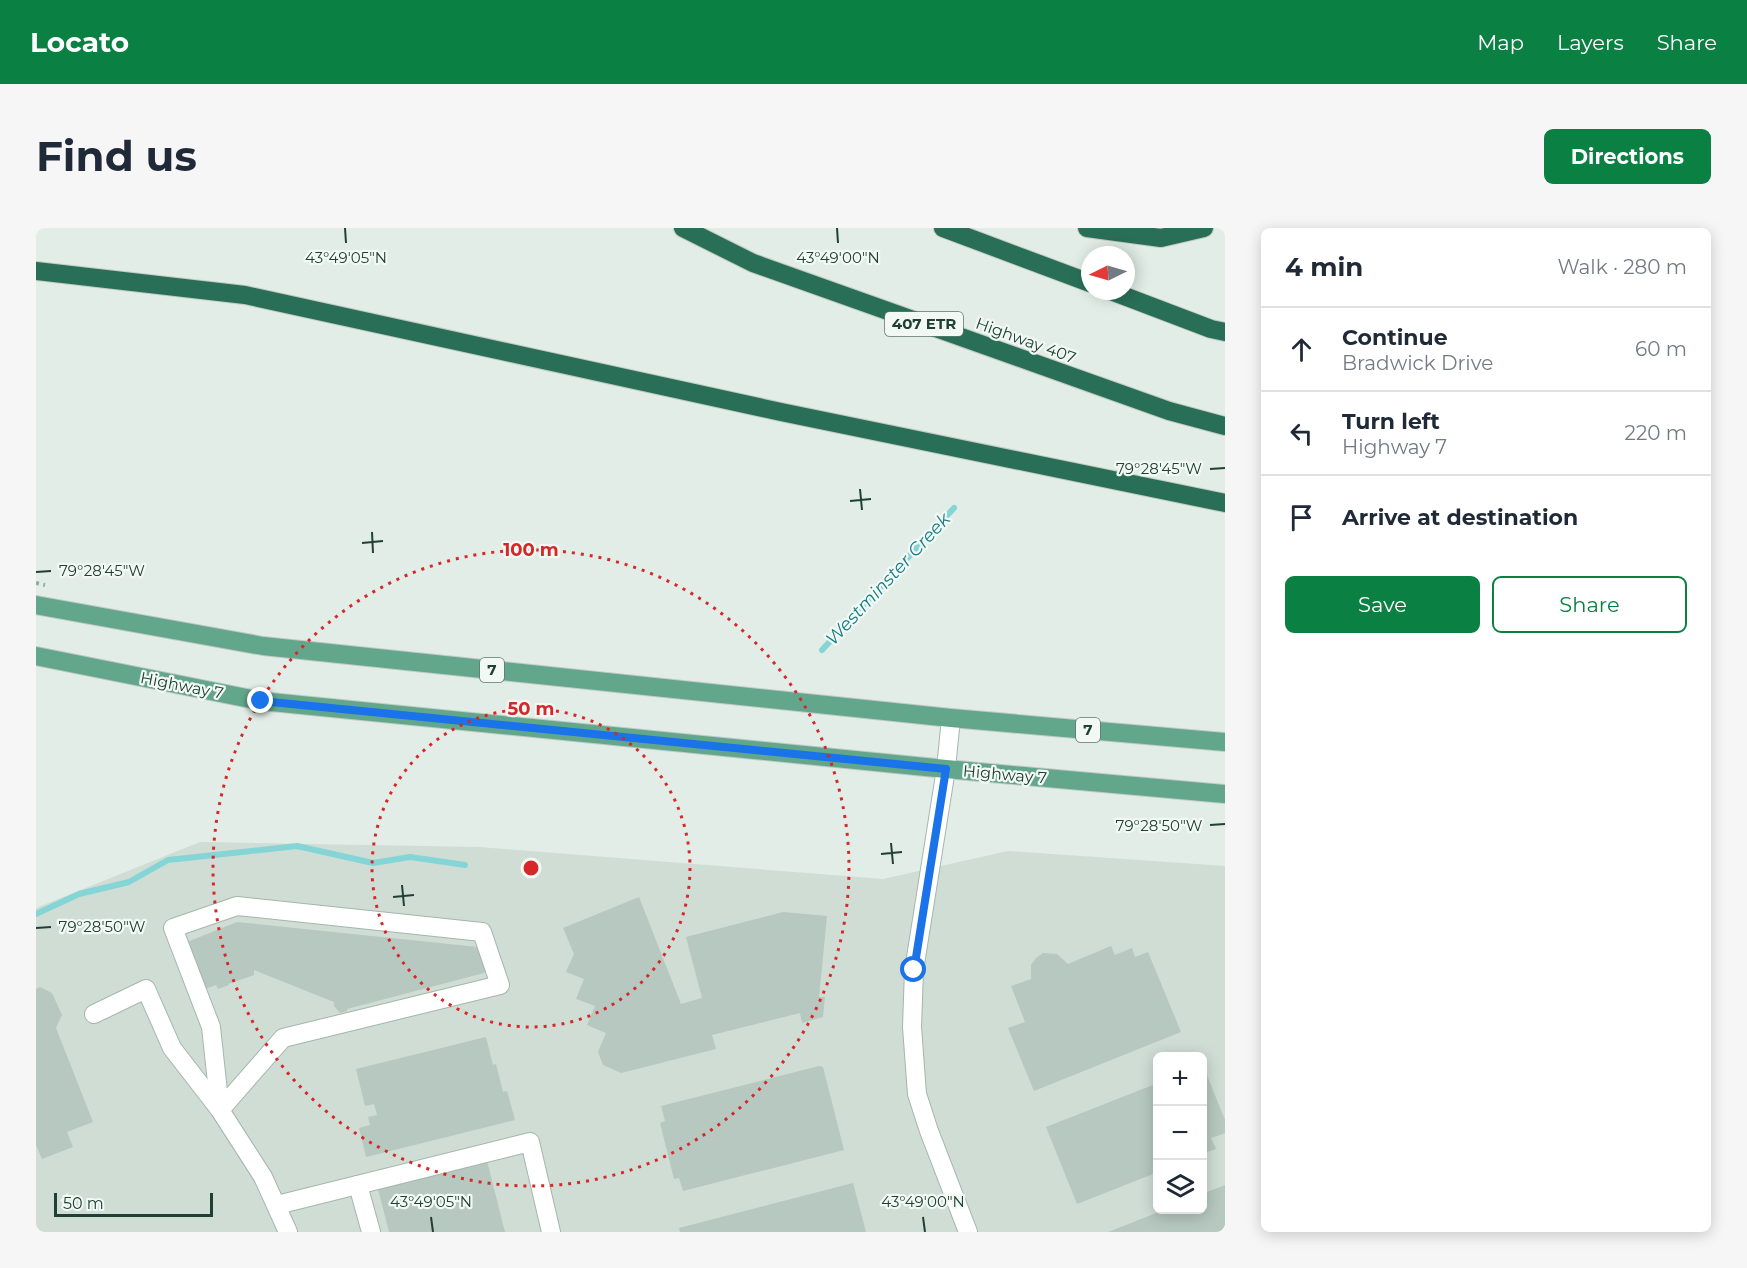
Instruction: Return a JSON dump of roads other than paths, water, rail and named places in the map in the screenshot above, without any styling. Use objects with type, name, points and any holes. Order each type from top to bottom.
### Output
[{"type":"highway","name":"Highway 407","points":[[683,228],[753,263],[1169,411],[1225,426]]},
{"type":"highway","points":[[943,228],[1081,280]]},
{"type":"highway","points":[[1087,228],[1161,237],[1204,228]]},
{"type":"highway","points":[[36,271],[245,295],[770,409],[1225,503]]},
{"type":"highway","points":[[1135,300],[1225,332]]},
{"type":"main road","name":"7","points":[[36,606],[263,646],[951,718],[1225,742]]},
{"type":"main road","name":"Highway 7","points":[[36,656],[261,701],[946,769],[1225,794]]},
{"type":"street","points":[[951,718],[946,769],[914,970],[912,1028],[917,1094],[929,1131],[969,1232]]},
{"type":"street","points":[[237,906],[482,932],[500,985],[283,1038],[220,1110],[211,1027],[173,928],[237,906]]},
{"type":"street","points":[[94,1014],[146,989],[172,1048],[220,1110],[263,1177],[288,1232]]},
{"type":"street","points":[[277,1205],[530,1143],[551,1232]]},
{"type":"street","points":[[358,1185],[371,1232]]},
{"type":"waterway","name":"Westminster Creek","points":[[822,650],[954,508]]},
{"type":"waterway","name":"Westminster Creek","points":[[36,914],[79,894],[129,882],[168,860],[297,846],[373,863],[410,857],[465,865]]}]
